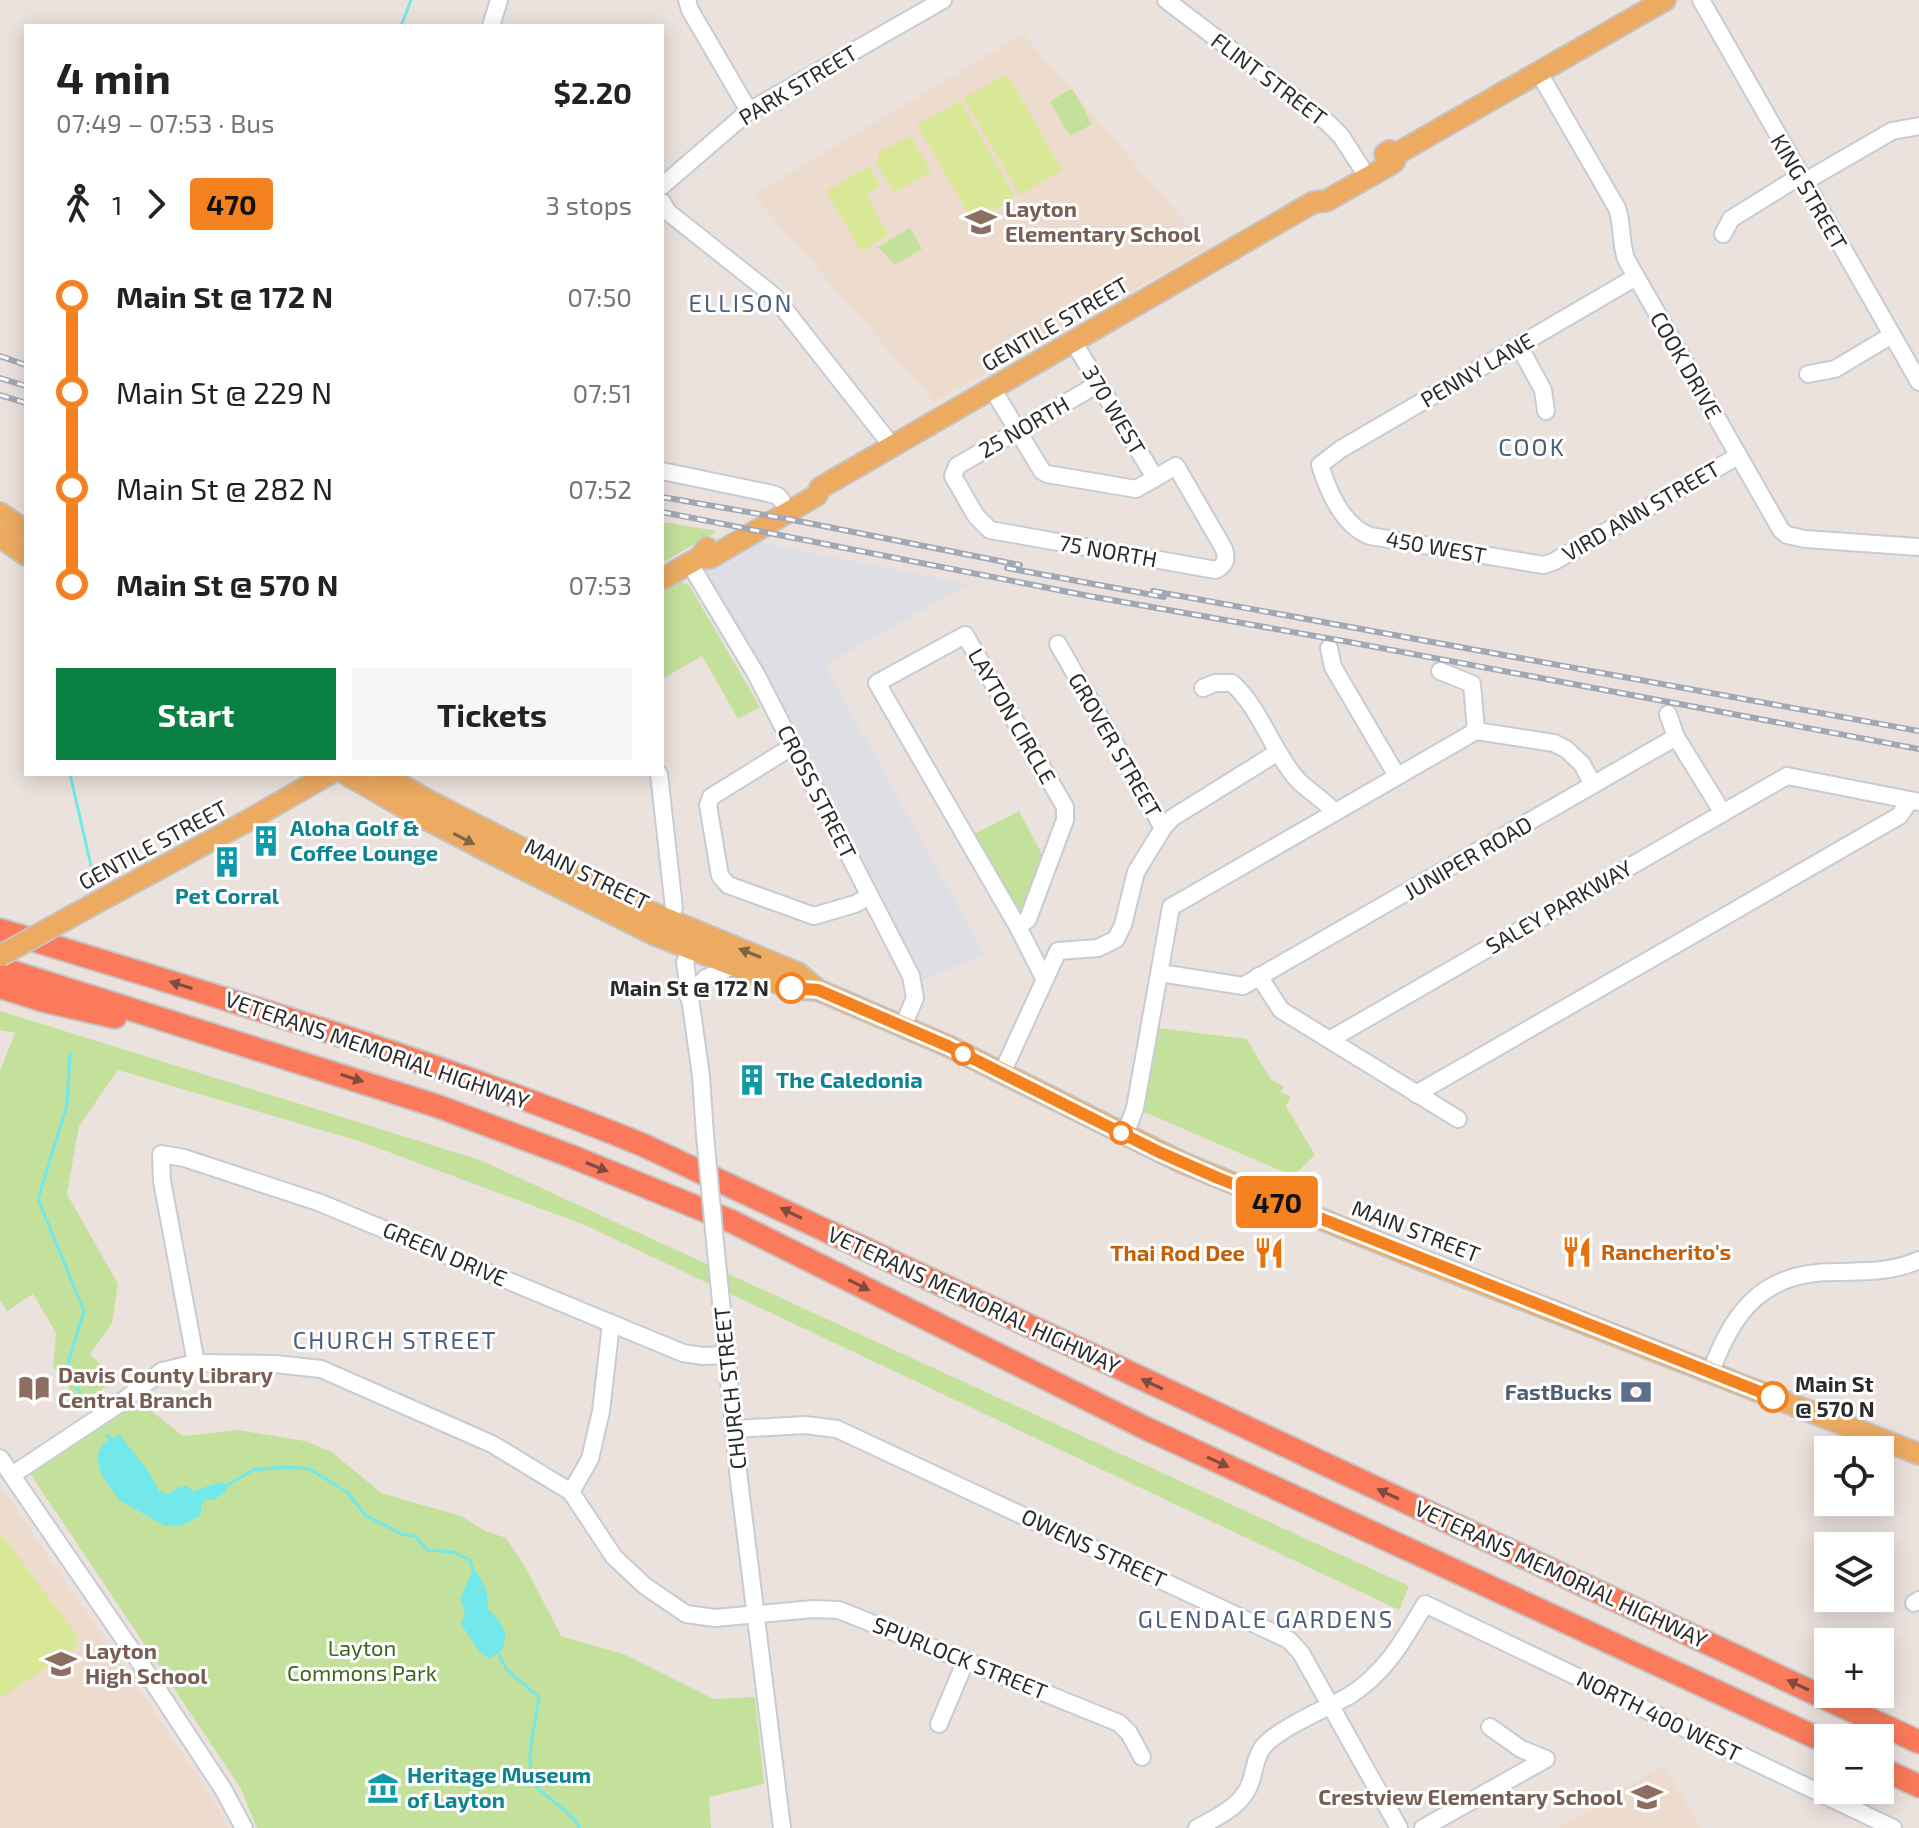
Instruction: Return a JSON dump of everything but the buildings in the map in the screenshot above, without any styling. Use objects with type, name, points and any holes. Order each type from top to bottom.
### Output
[{"type":"highway","name":"VETERANS MEMORIAL HIGHWAY","points":[[0,930],[383,1048],[538,1103],[643,1145],[1919,1742]]},
{"type":"highway","name":"VETERANS MEMORIAL HIGHWAY","points":[[0,968],[437,1106],[733,1222],[1143,1427],[1814,1737]]},
{"type":"highway","points":[[0,987],[45,1001],[278,1054]]},
{"type":"highway","points":[[1894,1774],[1919,1786]]},
{"type":"main road","name":"GENTILE STREET","points":[[1316,202],[1317,193],[1361,167],[1367,169],[1397,155],[1665,0]]},
{"type":"main road","name":"GENTILE STREET","points":[[664,578],[695,561],[710,558],[817,495],[820,488],[1316,202],[1326,201],[1394,162],[1397,155]]},
{"type":"main road","name":"GENTILE STREET","points":[[695,561],[704,550],[811,484],[820,488]]},
{"type":"main road","points":[[0,513],[24,530]]},
{"type":"main road","points":[[0,537],[24,554]]},
{"type":"main road","name":"GENTILE STREET","points":[[0,956],[326,776]]},
{"type":"main road","name":"MAIN STREET","points":[[349,776],[405,808],[598,907],[691,950],[790,988],[818,990]]},
{"type":"main road","name":"MAIN STREET","points":[[385,776],[427,800],[669,920],[798,973],[818,990],[903,1026],[1125,1135],[1263,1196],[1919,1454]]},
{"type":"main road","points":[[598,907],[625,909],[659,926],[669,920]]},
{"type":"street","points":[[492,24],[499,0]]},
{"type":"street","points":[[687,0],[749,111]]},
{"type":"street","name":"PARK STREET","points":[[664,184],[749,111],[943,0]]},
{"type":"street","name":"FLINT STREET","points":[[1166,0],[1328,123],[1341,136],[1361,167]]},
{"type":"street","name":"KING STREET","points":[[1701,0],[1919,382]]},
{"type":"street","name":"COOK DRIVE","points":[[1539,73],[1617,208],[1622,223],[1621,244],[1636,277],[1781,530],[1787,535],[1919,547]]},
{"type":"street","points":[[1723,234],[1731,219],[1802,179],[1892,131],[1919,126]]},
{"type":"street","points":[[664,205],[668,212],[774,296],[892,446]]},
{"type":"street","name":"PENNY LANE","points":[[1320,465],[1341,449],[1636,277]]},
{"type":"street","points":[[1808,374],[1835,369],[1892,335]]},
{"type":"street","name":"370 WEST","points":[[1073,341],[1155,478]]},
{"type":"street","points":[[1519,346],[1543,390],[1546,411]]},
{"type":"street","name":"25 NORTH","points":[[990,530],[976,516],[953,473],[957,466],[1098,384]]},
{"type":"street","points":[[992,388],[1042,471],[1047,474],[1136,489],[1155,478]]},
{"type":"street","name":"VIRD ANN STREET","points":[[1543,565],[1738,456]]},
{"type":"street","name":"450 WEST","points":[[1320,465],[1327,489],[1358,531],[1370,536],[1543,565]]},
{"type":"street","name":"75 NORTH","points":[[990,530],[1216,570],[1224,565],[1227,558],[1224,549],[1176,466],[1155,478]]},
{"type":"street","points":[[664,471],[768,493],[782,501]]},
{"type":"street","name":"CROSS STREET","points":[[695,561],[914,985],[915,1000],[903,1026]]},
{"type":"street","name":"LAYTON CIRCLE","points":[[1018,927],[1028,919],[1065,820],[1065,807],[965,635],[877,683],[1018,927],[1044,978]]},
{"type":"street","name":"GROVER STREET","points":[[1044,978],[1058,951],[1098,948],[1116,939],[1123,925],[1136,872],[1163,828],[1058,644]]},
{"type":"street","points":[[1329,648],[1333,667],[1397,776]]},
{"type":"street","points":[[1440,671],[1472,684],[1476,731]]},
{"type":"street","points":[[1203,688],[1215,683],[1232,683],[1247,697],[1297,780],[1334,812]]},
{"type":"street","points":[[1668,714],[1676,737],[1723,813]]},
{"type":"street","points":[[1125,1135],[1135,1108],[1171,907],[1476,731],[1554,743],[1582,764],[1593,785]]},
{"type":"street","name":"JUNIPER ROAD","points":[[1160,973],[1243,986],[1676,737]]},
{"type":"street","points":[[793,746],[711,797],[708,805],[720,876],[728,885],[814,916],[855,904],[870,896]]},
{"type":"street","points":[[1163,828],[1172,818],[1278,752]]},
{"type":"street","points":[[659,776],[674,908],[669,920]]},
{"type":"street","name":"SALEY PARKWAY","points":[[1331,1039],[1787,776],[1914,802]]},
{"type":"street","points":[[1416,1094],[1899,816],[1914,802]]},
{"type":"street","name":"CHURCH STREET","points":[[691,950],[685,962],[688,996],[701,1076],[727,1355],[782,1828]]},
{"type":"street","points":[[688,996],[706,978],[733,966]]},
{"type":"street","points":[[1259,976],[1281,1010],[1458,1119]]},
{"type":"street","points":[[1002,1073],[1044,978]]},
{"type":"street","name":"GREEN DRIVE","points":[[196,1363],[162,1181],[161,1154],[184,1158],[318,1202],[683,1353],[727,1355]]},
{"type":"street","points":[[1711,1372],[1721,1343],[1740,1313],[1754,1298],[1775,1284],[1813,1273],[1890,1271],[1919,1260]]},
{"type":"street","points":[[12,1475],[119,1404],[162,1371],[196,1363],[275,1364],[321,1369],[492,1444],[571,1492],[590,1459],[601,1411],[611,1324]]},
{"type":"street","name":"OWENS STREET","points":[[735,1429],[805,1425],[837,1429],[1289,1640],[1301,1653],[1399,1828]]},
{"type":"street","points":[[0,1458],[151,1679],[223,1789],[244,1828]]},
{"type":"street","name":"SPURLOCK STREET","points":[[571,1492],[614,1557],[645,1586],[686,1614],[715,1618],[813,1609],[839,1610],[1119,1723],[1129,1733],[1142,1757]]},
{"type":"street","name":"NORTH 400 WEST","points":[[1330,1705],[1371,1679],[1388,1662],[1425,1604],[1893,1828]]},
{"type":"street","points":[[939,1724],[966,1660]]},
{"type":"street","points":[[1197,1828],[1226,1812],[1244,1797],[1262,1748],[1275,1736],[1330,1705]]},
{"type":"street","points":[[1423,1828],[1546,1759],[1521,1749],[1490,1727]]},
{"type":"shaded area","name":"Layton Elementary School","points":[[1023,34],[1208,248],[934,402],[753,195]]},
{"type":"shaded area","points":[[747,540],[969,584],[825,665],[985,955],[918,982],[698,569]]},
{"type":"shaded area","name":"Layton High School","points":[[0,1485],[205,1787],[229,1828],[0,1828]]},
{"type":"shaded area","name":"Crestview Elementary School","points":[[1665,1765],[1700,1828],[1558,1828]]},
{"type":"green space","points":[[1007,74],[1062,170],[1020,195],[964,98]]},
{"type":"green space","points":[[1072,88],[1092,124],[1070,136],[1050,102]]},
{"type":"green space","points":[[960,101],[1015,197],[973,222],[917,125]]},
{"type":"green space","points":[[911,136],[931,172],[894,193],[876,162],[880,151]]},
{"type":"green space","points":[[869,166],[880,186],[866,195],[889,235],[861,251],[826,191]]},
{"type":"green space","points":[[910,228],[922,249],[895,265],[878,247]]},
{"type":"green space","points":[[664,522],[717,531],[664,562]]},
{"type":"green space","points":[[681,582],[689,585],[760,707],[738,719],[702,656],[664,678],[664,591]]},
{"type":"green space","points":[[1019,811],[1044,858],[1024,910],[1016,913],[972,835]]},
{"type":"green space","points":[[0,1011],[480,1160],[1409,1586],[1399,1610],[587,1226],[362,1142],[118,1070],[79,1126],[67,1194],[118,1284],[112,1323],[90,1354],[115,1379],[81,1405],[53,1367],[56,1333],[33,1294],[7,1311],[0,1300],[0,1071],[15,1033],[0,1030]]},
{"type":"green space","points":[[1159,1028],[1247,1039],[1271,1080],[1284,1086],[1281,1092],[1291,1097],[1286,1106],[1315,1155],[1293,1176],[1142,1111]]},
{"type":"green space","name":"Layton Commons Park","points":[[135,1398],[183,1436],[238,1430],[305,1441],[332,1452],[381,1493],[461,1516],[485,1531],[506,1538],[526,1568],[561,1636],[626,1655],[714,1699],[755,1697],[764,1784],[709,1797],[711,1828],[257,1828],[240,1787],[27,1469]]},
{"type":"green space","points":[[0,1532],[78,1637],[75,1649],[0,1698]]},
{"type":"water","points":[[119,1434],[149,1472],[159,1491],[168,1494],[187,1486],[193,1491],[221,1482],[227,1485],[226,1492],[213,1500],[206,1500],[200,1516],[183,1525],[165,1526],[119,1500],[102,1476],[97,1458],[102,1444]]},
{"type":"water","points":[[478,1573],[487,1592],[488,1609],[501,1623],[506,1636],[502,1650],[489,1659],[479,1651],[461,1624],[465,1612],[460,1599],[471,1574]]},
{"type":"waterway","points":[[402,24],[411,0]]},
{"type":"waterway","points":[[70,776],[92,870]]},
{"type":"waterway","points":[[70,1053],[67,1105],[38,1199],[84,1311],[67,1367],[80,1392]]},
{"type":"waterway","points":[[107,1435],[112,1441]]},
{"type":"waterway","points":[[226,1486],[253,1470],[284,1467],[310,1469],[348,1493],[365,1515],[401,1534],[415,1536],[427,1550],[453,1552],[470,1560],[475,1577]]},
{"type":"waterway","points":[[497,1651],[507,1670],[539,1697],[530,1758],[533,1781],[580,1828]]},
{"type":"railway","points":[[0,356],[24,364]]},
{"type":"railway","points":[[0,378],[24,385]]},
{"type":"railway","points":[[0,395],[24,402]]},
{"type":"railway","points":[[664,497],[1020,565]]},
{"type":"railway","points":[[664,512],[1089,596],[1919,749]]},
{"type":"railway","points":[[1007,568],[1164,597]]},
{"type":"railway","points":[[1153,591],[1919,731]]},
{"type":"bus line","name":"470","points":[[791,988],[818,990],[948,1046],[1159,1152],[1218,1178],[1773,1397]]},
{"type":"place","name":"Layton Elementary School","points":[[981,222]]},
{"type":"place","name":"Aloha Golf & Coffee Lounge","points":[[266,841]]},
{"type":"place","name":"Pet Corral","points":[[227,862]]},
{"type":"place","name":"Main St @ 172 N","points":[[791,988]]},
{"type":"place","name":"The Caledonia","points":[[752,1080]]},
{"type":"place","name":"Rancherito's","points":[[1577,1252]]},
{"type":"place","name":"Thai Rod Dee","points":[[1269,1253]]},
{"type":"place","name":"Davis County Library Central Branch","points":[[34,1388]]},
{"type":"place","name":"FastBucks","points":[[1636,1392]]},
{"type":"place","name":"Main St @ 570 N","points":[[1773,1397]]},
{"type":"place","name":"Layton High School","points":[[61,1664]]},
{"type":"place","name":"Heritage Museum of Layton","points":[[383,1788]]},
{"type":"place","name":"Crestview Elementary School","points":[[1647,1797]]},
{"type":"district","name":"ELLISON","points":[[741,304]]},
{"type":"district","name":"COOK","points":[[1532,448]]},
{"type":"district","name":"CHURCH STREET","points":[[395,1341]]},
{"type":"district","name":"GLENDALE GARDENS","points":[[1266,1620]]}]
